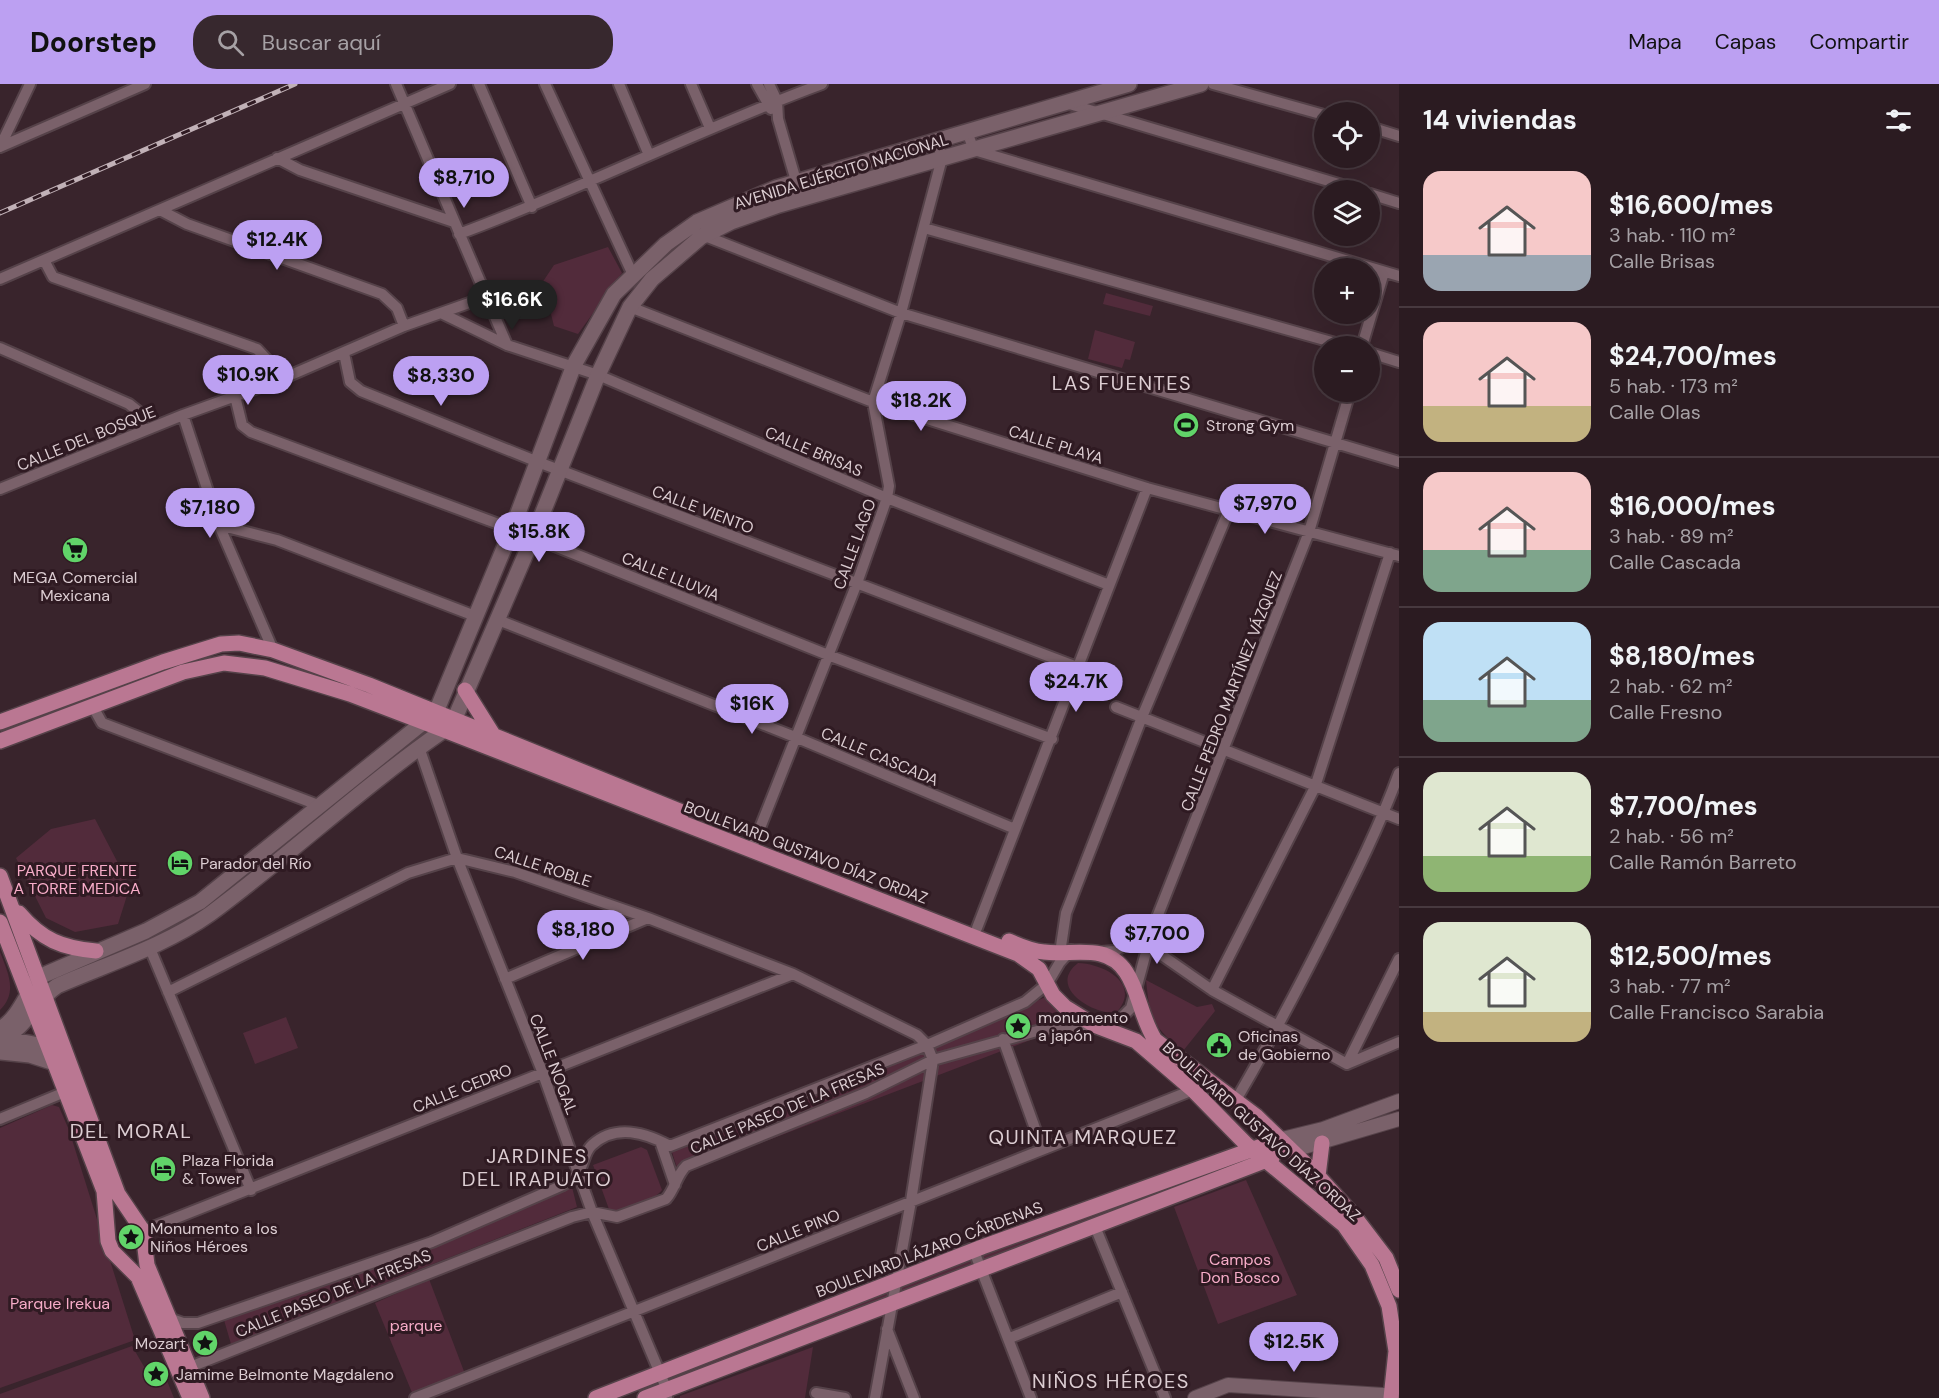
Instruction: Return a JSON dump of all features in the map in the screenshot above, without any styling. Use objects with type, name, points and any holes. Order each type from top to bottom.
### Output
[{"type":"main road","name":"AVENIDA EJÉRCITO NACIONAL","points":[[436,712],[512,529],[574,365],[614,294],[633,275],[730,206],[796,182],[1129,84]]},
{"type":"main road","name":"AVENIDA EJÉRCITO NACIONAL","points":[[449,724],[498,620],[598,375],[630,307],[652,279],[697,231],[801,198],[1201,84]]},
{"type":"main road","name":"BOULEVARD GUSTAVO DÍAZ ORDAZ","points":[[0,722],[221,644],[239,643],[273,650],[436,712],[449,724],[1018,954],[1039,969],[1047,984],[1065,1007],[1094,1025],[1136,1041],[1193,1090],[1252,1149],[1344,1225],[1372,1265],[1389,1306],[1396,1351],[1394,1396]]},
{"type":"main road","name":"BOULEVARD GUSTAVO DÍAZ ORDAZ","points":[[0,741],[183,672],[224,663],[244,664],[350,694],[423,722],[449,724],[492,733],[754,843],[1025,948],[1097,952],[1112,959],[1125,969],[1144,1024],[1155,1040],[1236,1100],[1318,1176],[1354,1216],[1386,1258],[1399,1290]]},
{"type":"main road","points":[[465,690],[492,733]]},
{"type":"main road","points":[[1,1039],[39,977],[146,931],[200,902],[436,712]]},
{"type":"main road","points":[[1,1039],[16,1032],[46,994],[57,986],[149,946],[208,915],[449,724]]},
{"type":"main road","points":[[0,876],[46,994],[62,1060],[65,1092],[104,1191],[108,1241],[112,1251],[138,1277],[190,1398]]},
{"type":"main road","points":[[9,902],[32,929],[69,949],[96,951]]},
{"type":"main road","points":[[0,922],[48,1048]]},
{"type":"main road","points":[[1,1039],[48,1048],[62,1060],[118,1194],[143,1231],[147,1265],[201,1398]]},
{"type":"main road","points":[[1,1039],[30,1055],[62,1060]]},
{"type":"main road","name":"BOULEVARD LÁZARO CÁRDENAS","points":[[596,1398],[974,1251],[1278,1140]]},
{"type":"main road","points":[[1318,1176],[1322,1143]]},
{"type":"main road","points":[[645,1398],[667,1394],[891,1303],[1290,1151]]},
{"type":"main road","points":[[105,1219],[132,1212]]},
{"type":"main road","points":[[120,1258],[138,1256],[146,1252]]},
{"type":"street","points":[[0,147],[30,84]]},
{"type":"street","points":[[0,147],[145,84]]},
{"type":"street","points":[[396,84],[507,345]]},
{"type":"street","points":[[0,279],[450,84]]},
{"type":"street","points":[[480,84],[532,207]]},
{"type":"street","points":[[545,84],[633,275]]},
{"type":"street","points":[[619,84],[649,155]]},
{"type":"street","points":[[691,84],[710,128]]},
{"type":"street","points":[[757,84],[772,102]]},
{"type":"street","points":[[769,84],[772,102],[801,198]]},
{"type":"street","points":[[459,234],[532,207],[710,128],[822,84]]},
{"type":"street","points":[[1213,84],[1314,112]]},
{"type":"street","points":[[1065,103],[1325,180]]},
{"type":"street","points":[[1380,130],[1399,136]]},
{"type":"street","points":[[967,132],[974,150],[1399,276]]},
{"type":"street","points":[[937,141],[942,159]]},
{"type":"street","points":[[277,158],[300,170],[454,222]]},
{"type":"street","name":"CALLE LAGO","points":[[754,843],[887,498],[889,486],[873,402],[901,313],[942,159]]},
{"type":"street","points":[[1380,197],[1399,202]]},
{"type":"street","points":[[160,210],[187,224],[382,294],[397,308],[404,326]]},
{"type":"street","points":[[924,228],[1314,337]]},
{"type":"street","points":[[697,231],[901,313],[1399,462]]},
{"type":"street","points":[[44,260],[53,277],[257,349],[271,364],[277,381]]},
{"type":"street","points":[[1365,336],[1384,272]]},
{"type":"street","name":"CALLE DEL BOSQUE","points":[[0,489],[183,415],[277,381],[404,326],[486,297]]},
{"type":"street","name":"CALLE PLAYA","points":[[630,307],[873,402],[1147,488],[1395,555]]},
{"type":"street","name":"CALLE BRISAS","points":[[443,314],[507,345],[574,365],[887,498],[1109,585]]},
{"type":"street","points":[[0,348],[129,404],[139,412],[143,431]]},
{"type":"street","name":"CALLE VIENTO","points":[[344,352],[350,382],[362,391],[538,462],[1077,667]]},
{"type":"street","points":[[1380,356],[1399,362]]},
{"type":"street","name":"CALLE LLUVIA","points":[[235,396],[242,425],[251,432],[533,537],[828,655],[1052,739]]},
{"type":"street","name":"CALLE PEDRO MARTÍNEZ VÁZQUEZ","points":[[1134,993],[1152,930],[1309,532],[1337,444],[1348,402]]},
{"type":"street","points":[[183,415],[219,525],[273,650]]},
{"type":"street","points":[[977,928],[1052,739],[1077,667],[1147,488]]},
{"type":"street","points":[[1066,952],[1066,913],[1142,717],[1229,510]]},
{"type":"street","points":[[219,525],[277,540],[475,616]]},
{"type":"street","points":[[1212,990],[1315,787],[1395,555]]},
{"type":"street","name":"CALLE CASCADA","points":[[498,620],[795,737],[1015,828]]},
{"type":"street","points":[[92,705],[102,723],[318,805]]},
{"type":"street","points":[[1116,707],[1399,819]]},
{"type":"street","name":"CALLE NOGAL","points":[[419,747],[458,858],[542,1071],[592,1212],[667,1394]]},
{"type":"street","points":[[1236,1100],[1278,1028],[1384,814],[1399,773]]},
{"type":"street","name":"CALLE ROBLE","points":[[168,992],[408,873],[458,858],[505,869],[648,918],[793,974],[917,1035],[927,1045]]},
{"type":"street","points":[[505,979],[648,918]]},
{"type":"street","points":[[1097,952],[1115,951],[1152,930]]},
{"type":"street","points":[[1137,938],[1212,990],[1347,1064]]},
{"type":"street","points":[[149,946],[251,1190]]},
{"type":"street","name":"CALLE PASEO DE LA FRESAS","points":[[169,1318],[183,1323],[198,1323],[432,1242],[563,1185],[579,1172],[591,1145],[603,1138],[631,1131],[670,1146],[927,1045],[1036,996],[1047,984],[1066,952]]},
{"type":"street","points":[[1347,1064],[1399,959]]},
{"type":"street","name":"CALLE CEDRO","points":[[143,1231],[251,1190],[542,1071],[793,974]]},
{"type":"street","name":"CALLE PASEO DE LA FRESAS","points":[[190,1367],[418,1275],[572,1217],[592,1212],[617,1217],[666,1199],[679,1173],[686,1166],[866,1093],[933,1060],[1037,1031],[1108,1024],[1120,1019],[1131,1008],[1134,993]]},
{"type":"street","points":[[1003,1039],[1042,1148]]},
{"type":"street","points":[[1347,1064],[1399,1042]]},
{"type":"street","points":[[874,1398],[911,1201],[933,1060],[927,1045]]},
{"type":"street","name":"CALLE PINO","points":[[415,1398],[1193,1090]]},
{"type":"street","points":[[0,1119],[65,1092]]},
{"type":"street","points":[[1278,1140],[1323,1129],[1399,1101]]},
{"type":"street","points":[[1290,1151],[1399,1119]]},
{"type":"street","points":[[660,1141],[675,1185]]},
{"type":"street","points":[[1094,1224],[1165,1398]]},
{"type":"street","points":[[974,1251],[1032,1398]]},
{"type":"street","points":[[1010,1338],[1122,1292]]},
{"type":"street","points":[[887,1329],[914,1398]]},
{"type":"street","points":[[1196,1398],[1228,1385],[1394,1396]]},
{"type":"street","points":[[816,1394],[845,1398]]},
{"type":"green space","points":[[608,247],[622,273],[578,334],[554,326],[550,310],[553,295],[538,289],[554,265]]},
{"type":"green space","points":[[1106,293],[1153,306],[1150,316],[1103,304]]},
{"type":"green space","points":[[1095,330],[1135,342],[1130,360],[1125,359],[1122,368],[1088,359]]},
{"type":"green space","name":"PARQUE FRENTE A TORRE MEDICA","points":[[95,819],[130,886],[118,924],[75,932],[46,918],[16,858],[51,829]]},
{"type":"green space","points":[[0,952],[10,982],[10,989],[9,996],[0,1010]]},
{"type":"green space","points":[[1078,963],[1099,967],[1117,978],[1123,985],[1125,994],[1123,1003],[1116,1013],[1106,1012],[1085,1004],[1070,990],[1067,981],[1070,972]]},
{"type":"green space","points":[[1146,980],[1197,1007],[1212,1004],[1215,1011],[1183,1051],[1165,1035],[1154,1021]]},
{"type":"green space","points":[[1046,997],[1078,1022],[679,1174],[670,1146]]},
{"type":"green space","points":[[286,1017],[298,1048],[255,1064],[243,1033]]},
{"type":"green space","name":"Parque Irekua","points":[[52,1105],[59,1107],[69,1130],[135,1340],[0,1388],[0,1128]]},
{"type":"green space","points":[[641,1147],[647,1150],[662,1190],[638,1206],[610,1212],[593,1165]]},
{"type":"green space","points":[[1226,1159],[1230,1170],[676,1381],[669,1370]]},
{"type":"green space","name":"Campos Don Bosco","points":[[1246,1180],[1297,1295],[1218,1324],[1174,1207]]},
{"type":"green space","points":[[572,1187],[577,1207],[231,1344],[224,1320]]},
{"type":"green space","name":"parque","points":[[429,1279],[465,1374],[413,1395],[375,1303]]},
{"type":"green space","points":[[132,1346],[146,1370],[154,1365],[163,1371],[174,1398],[0,1398],[0,1394]]},
{"type":"green space","points":[[813,1347],[805,1398],[680,1398],[680,1396]]},
{"type":"railway","points":[[0,213],[295,84]]},
{"type":"place","name":"Strong Gym","points":[[1186,425]]},
{"type":"place","name":"MEGA Comercial Mexicana","points":[[75,550]]},
{"type":"place","name":"Parador del Río","points":[[180,863]]},
{"type":"place","name":"monumento a japón","points":[[1018,1026]]},
{"type":"place","name":"Oficinas de Gobierno","points":[[1219,1045]]},
{"type":"place","name":"Plaza Florida & Tower","points":[[163,1169]]},
{"type":"place","name":"Monumento a los Niños Héroes","points":[[131,1237]]},
{"type":"place","name":"Mozart","points":[[205,1343]]},
{"type":"place","name":"Jamime Belmonte Magdaleno","points":[[156,1374]]},
{"type":"district","name":"LAS FUENTES","points":[[1122,383]]},
{"type":"district","name":"DEL MORAL","points":[[131,1131]]},
{"type":"district","name":"QUINTA MARQUEZ","points":[[1083,1137]]},
{"type":"district","name":"JARDINES DEL IRAPUATO","points":[[537,1168]]},
{"type":"district","name":"NIÑOS HÉROES","points":[[1111,1381]]}]
